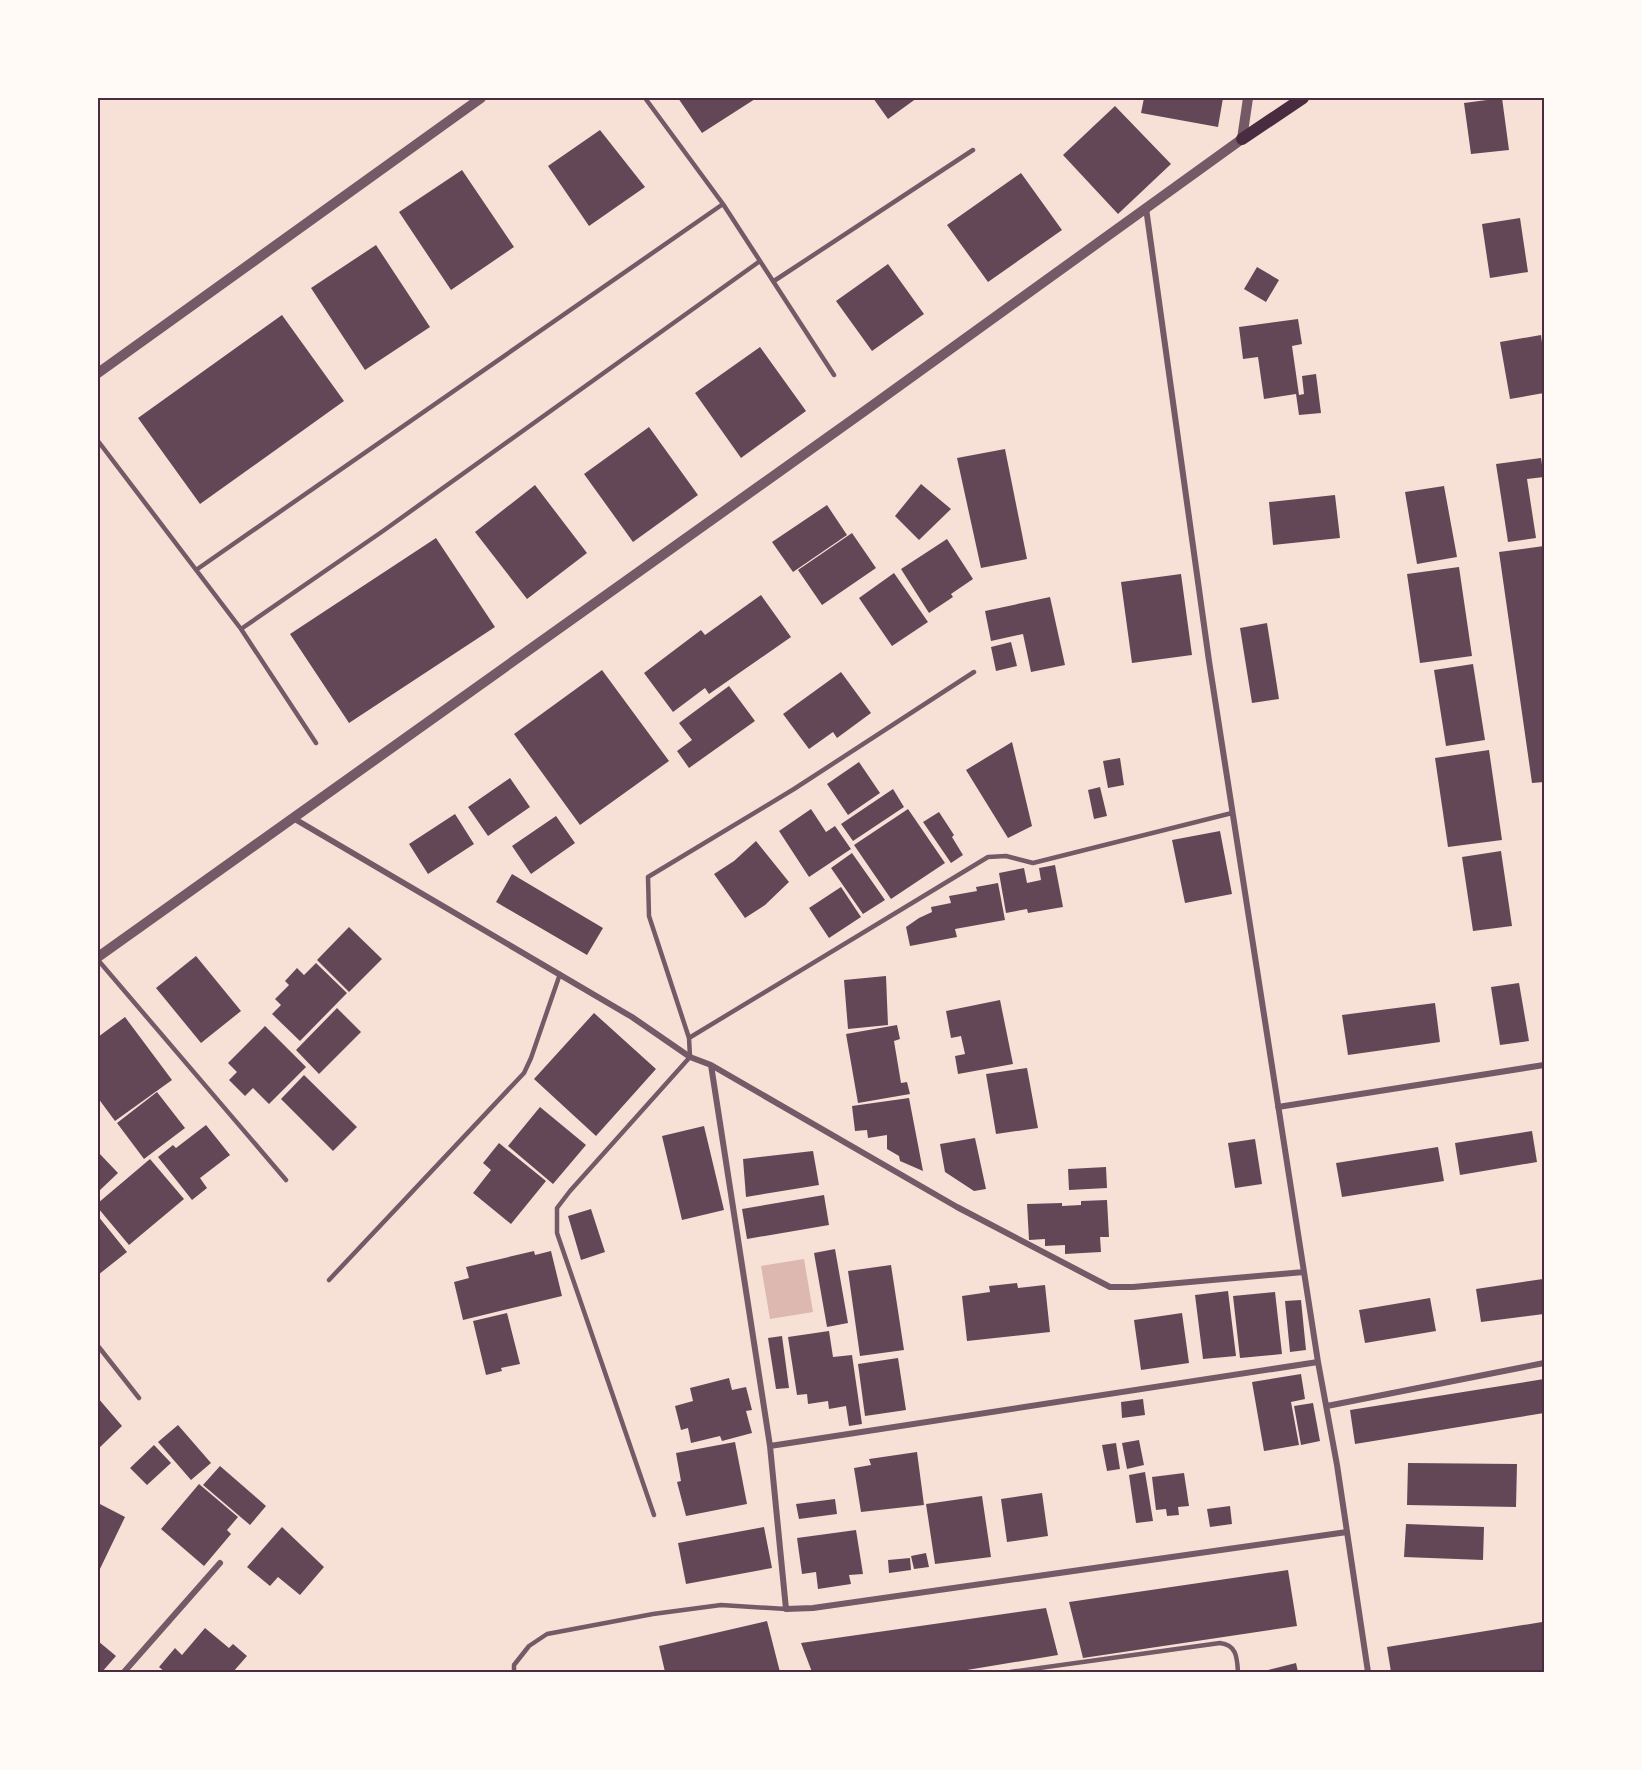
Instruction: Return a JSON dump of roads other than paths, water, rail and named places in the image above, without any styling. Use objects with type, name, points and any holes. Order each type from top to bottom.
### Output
[{"type":"main road","points":[[1242,139],[1304,98]]},
{"type":"street","points":[[98,373],[481,98]]},
{"type":"street","points":[[98,958],[1242,139],[1248,98]]},
{"type":"street","points":[[1146,208],[1209,661],[1368,1672]]},
{"type":"street","points":[[292,818],[632,1017],[690,1058],[711,1065],[957,1207],[1110,1287],[1304,1272]]},
{"type":"street","points":[[711,1065],[770,1446],[786,1609],[813,1608],[1347,1532]]},
{"type":"street","points":[[1278,1107],[1545,1065]]},
{"type":"street","points":[[770,1446],[1318,1362]]},
{"type":"street","points":[[1327,1406],[1545,1363]]},
{"type":"street","points":[[124,1672],[220,1563]]},
{"type":"lane","points":[[645,98],[723,204],[834,375]]},
{"type":"lane","points":[[774,281],[973,150]]},
{"type":"lane","points":[[196,570],[723,204]]},
{"type":"lane","points":[[241,629],[383,531],[760,261]]},
{"type":"lane","points":[[98,441],[241,629],[316,743]]},
{"type":"lane","points":[[654,1515],[557,1233],[557,1208],[690,1058],[689,1038],[650,916],[648,877],[794,789],[974,672]]},
{"type":"lane","points":[[689,1038],[988,857],[1006,856],[1033,863],[1233,813]]},
{"type":"lane","points":[[98,958],[286,1180]]},
{"type":"lane","points":[[328,1280],[524,1073],[560,974]]},
{"type":"lane","points":[[98,1346],[139,1398]]},
{"type":"lane","points":[[514,1672],[514,1665],[529,1646],[547,1634],[653,1614],[721,1605],[786,1609]]},
{"type":"lane","points":[[1010,1672],[1220,1643],[1229,1644],[1236,1652],[1238,1672]]}]
